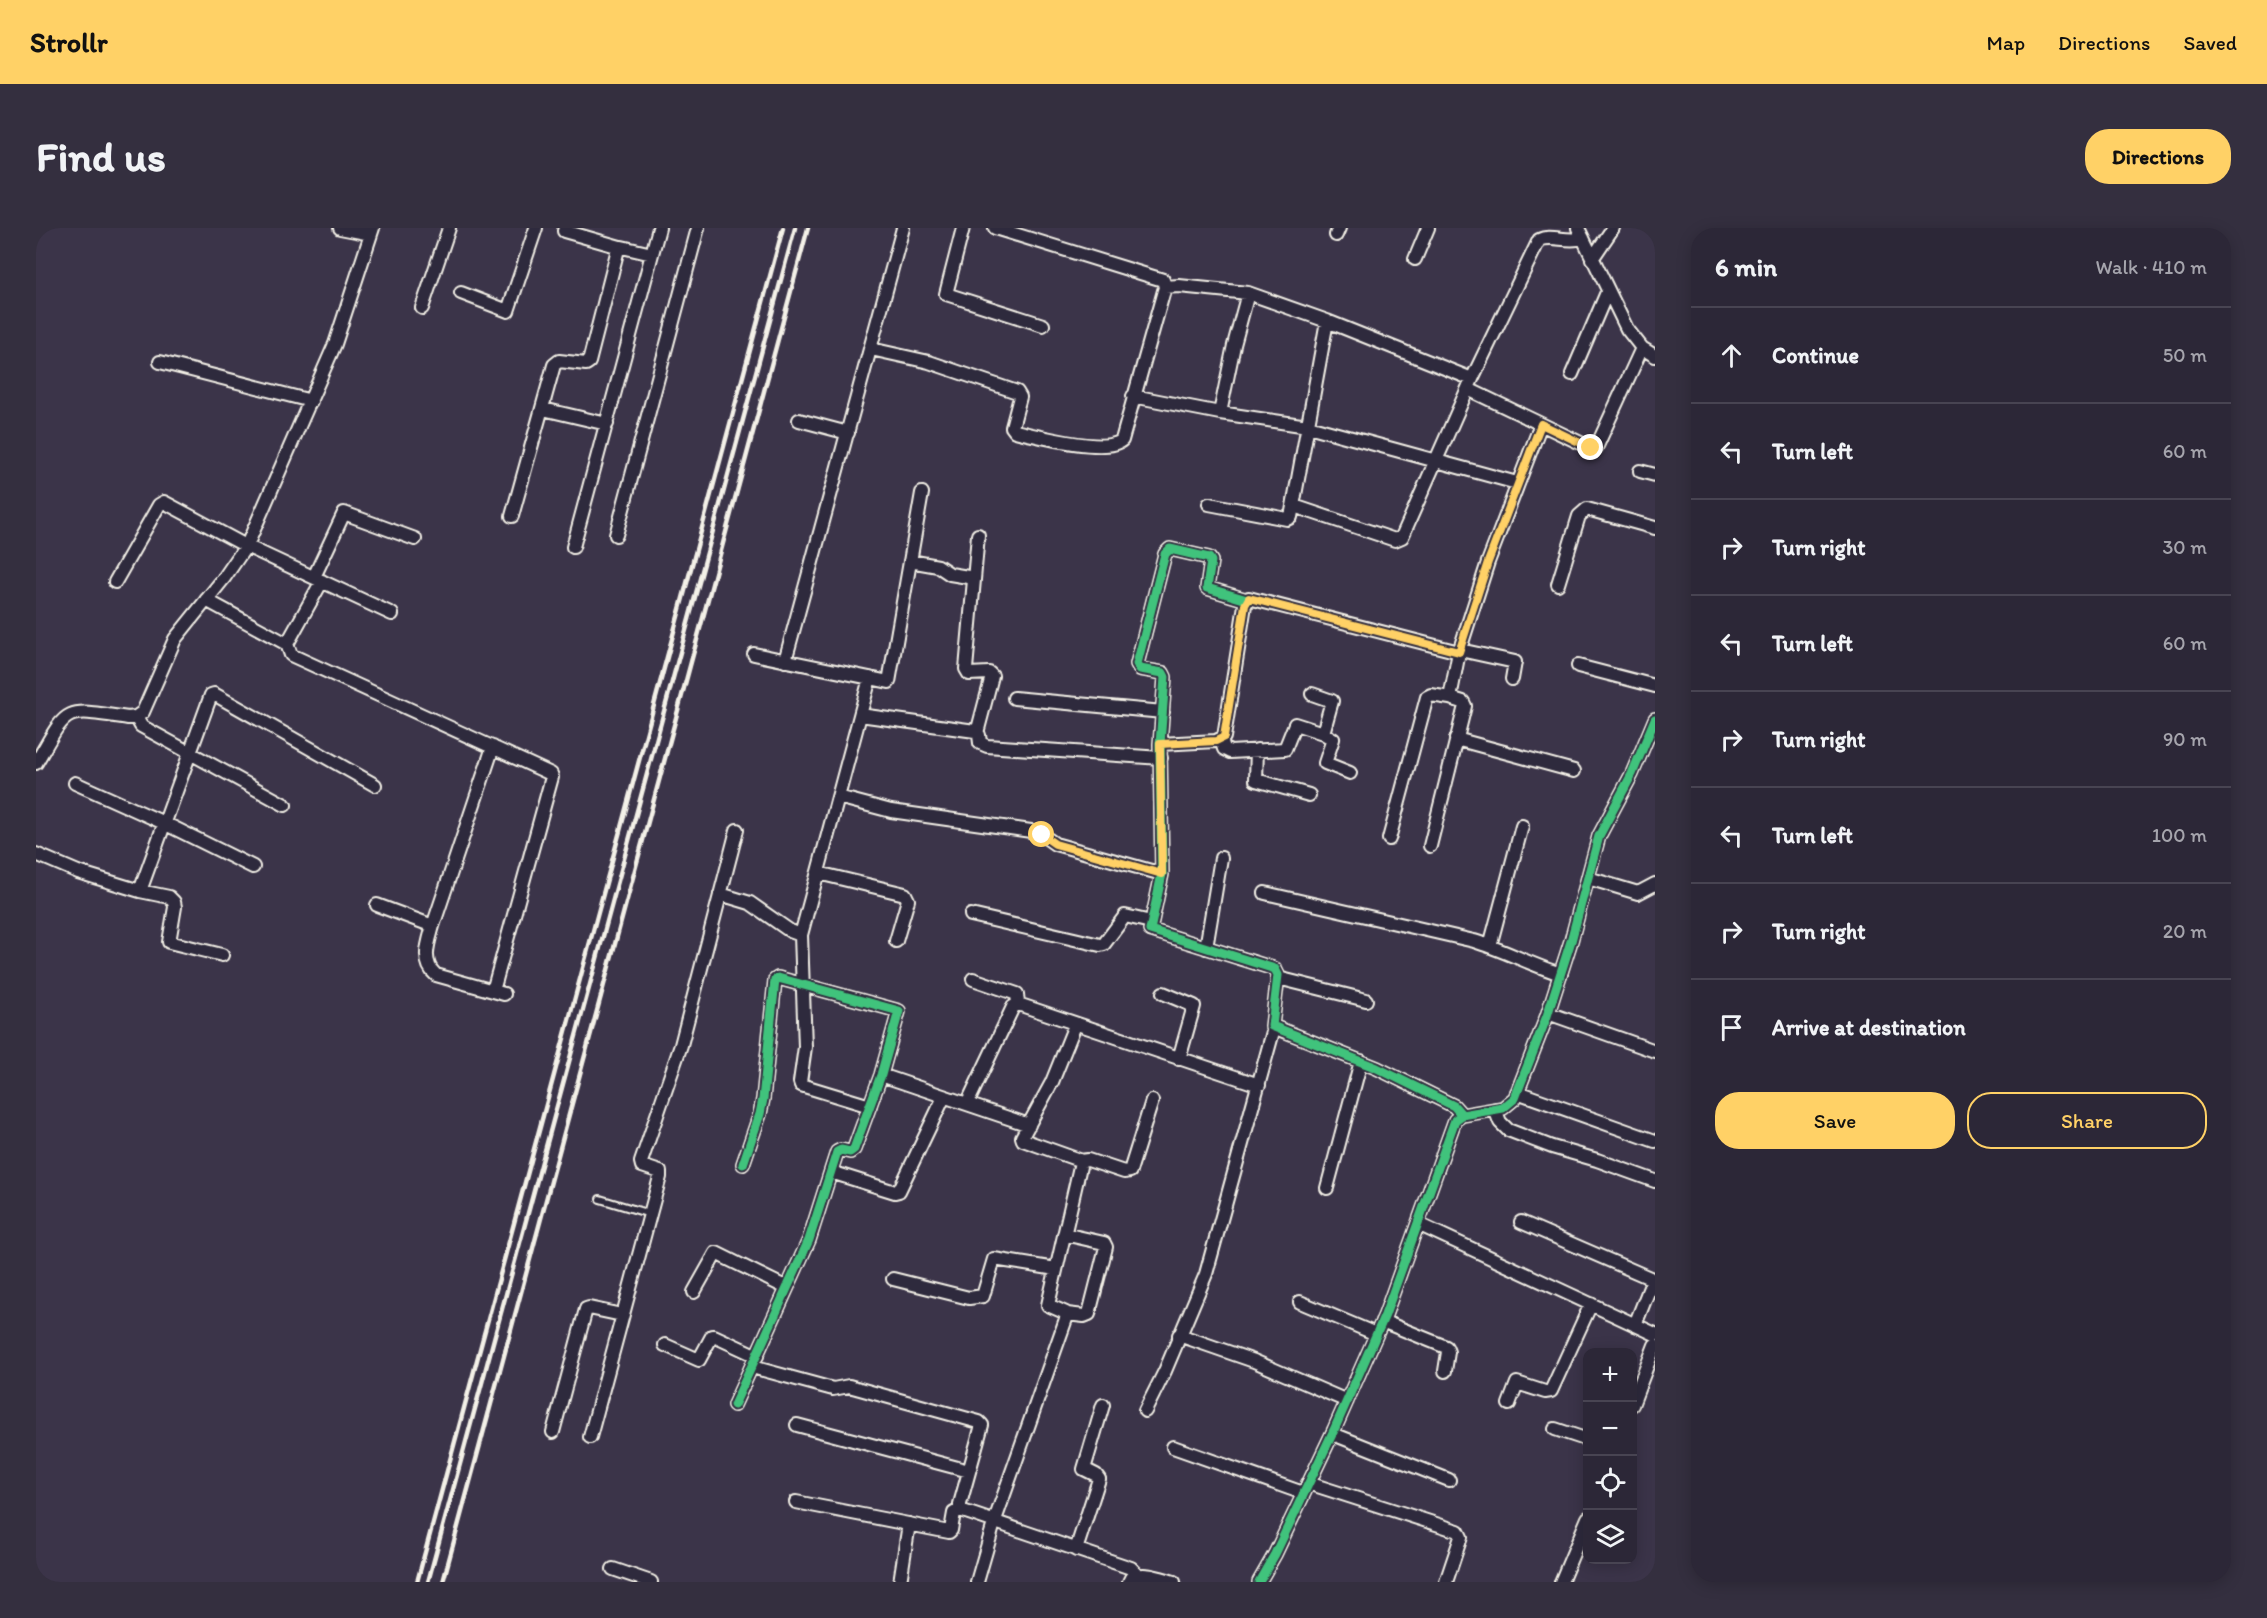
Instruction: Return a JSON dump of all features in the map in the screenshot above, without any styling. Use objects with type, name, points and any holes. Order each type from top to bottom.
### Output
[{"type":"street","points":[[36,763],[61,720],[68,714],[81,711],[136,717],[143,712],[176,639],[224,579],[246,546],[336,344],[372,231],[340,228]]},
{"type":"street","points":[[422,309],[449,228]]},
{"type":"street","points":[[461,293],[508,311],[536,228]]},
{"type":"street","points":[[573,547],[659,228]]},
{"type":"street","points":[[616,535],[698,228]]},
{"type":"street","points":[[785,661],[903,228]]},
{"type":"street","points":[[963,228],[947,291],[948,295],[989,306],[1043,325]]},
{"type":"street","points":[[871,349],[929,362],[1017,392],[1020,397],[1012,427],[1014,430],[1059,441],[1108,446],[1119,443],[1122,440],[1165,287],[1160,278],[995,228]]},
{"type":"street","points":[[1415,259],[1428,228]]},
{"type":"street","points":[[1592,259],[1613,228]]},
{"type":"street","points":[[564,231],[652,254]]},
{"type":"street","points":[[1294,506],[1395,540],[1402,537],[1470,384],[1539,240],[1545,238],[1569,241],[1580,233],[1627,329],[1642,348],[1655,356]]},
{"type":"street","points":[[513,516],[556,363],[559,361],[589,362],[615,252],[620,247]]},
{"type":"street","points":[[1165,287],[1179,286],[1248,294],[1327,321],[1470,384],[1541,424],[1591,448],[1596,448],[1642,348]]},
{"type":"street","points":[[1572,374],[1608,290]]},
{"type":"street","points":[[1220,413],[1234,345],[1248,294]]},
{"type":"street","points":[[1209,504],[1287,519],[1291,517],[1327,321]]},
{"type":"street","points":[[160,362],[310,401]]},
{"type":"street","points":[[1133,396],[1220,413],[1308,426],[1517,483]]},
{"type":"street","points":[[543,409],[607,424]]},
{"type":"street","points":[[799,420],[848,432]]},
{"type":"street","points":[[1450,698],[1460,651],[1488,562],[1541,424]]},
{"type":"street","points":[[1640,471],[1655,475]]},
{"type":"street","points":[[754,654],[887,682],[890,680],[922,493]]},
{"type":"street","points":[[115,582],[159,505],[164,502],[246,546],[392,614]]},
{"type":"street","points":[[1558,584],[1579,516],[1583,510],[1587,509],[1655,528]]},
{"type":"street","points":[[287,644],[318,579],[344,513],[414,539]]},
{"type":"street","points":[[978,535],[966,669],[969,674],[989,673],[992,676],[977,733],[981,743],[987,746],[1161,758]]},
{"type":"street","points":[[1462,1115],[1455,1106],[1361,1061],[1274,1028],[1271,1023],[1278,978],[1275,969],[1153,932],[1150,927],[1162,874],[1160,744],[1165,675],[1140,669],[1137,664],[1167,550],[1170,549],[1209,558],[1211,561],[1207,588],[1247,600],[1253,598],[1460,651],[1515,662],[1512,679]]},
{"type":"street","points":[[910,561],[938,566],[950,574],[974,579]]},
{"type":"street","points":[[206,600],[287,644],[291,655],[550,772],[552,777],[498,993],[436,975],[429,969],[427,951],[433,926],[493,747]]},
{"type":"street","points":[[1160,744],[1221,739],[1226,733],[1247,600]]},
{"type":"street","points":[[1578,666],[1655,686]]},
{"type":"street","points":[[870,678],[801,935],[805,1047],[800,1084],[870,1106]]},
{"type":"street","points":[[140,891],[209,696],[214,694],[375,785]]},
{"type":"street","points":[[1312,694],[1332,702],[1323,733]]},
{"type":"street","points":[[1389,839],[1427,697],[1431,694],[1463,702],[1465,706],[1430,846]]},
{"type":"street","points":[[1014,698],[1163,712]]},
{"type":"street","points":[[861,715],[977,733]]},
{"type":"street","points":[[136,717],[141,726],[285,805]]},
{"type":"street","points":[[1259,1582],[1333,1434],[1382,1321],[1455,1120],[1462,1115],[1495,1109],[1511,1103],[1518,1092],[1561,974],[1601,829],[1632,774],[1655,719]]},
{"type":"street","points":[[1221,739],[1226,751],[1286,748],[1295,724],[1323,733],[1333,739],[1325,763],[1350,773]]},
{"type":"street","points":[[1456,740],[1574,771]]},
{"type":"street","points":[[1257,750],[1256,780],[1309,795]]},
{"type":"street","points":[[75,783],[164,823],[253,867]]},
{"type":"street","points":[[838,797],[912,814],[1038,832],[1055,844],[1162,874]]},
{"type":"street","points":[[1490,946],[1522,826]]},
{"type":"street","points":[[590,1437],[661,1174],[642,1166],[641,1162],[681,1045],[737,830]]},
{"type":"street","points":[[36,854],[78,872],[140,891],[169,897],[174,902],[168,940],[170,943],[222,956]]},
{"type":"street","points":[[1206,948],[1221,858]]},
{"type":"street","points":[[818,873],[905,894],[908,900],[896,941]]},
{"type":"street","points":[[1588,878],[1638,893],[1655,884]]},
{"type":"street","points":[[1265,893],[1490,946],[1539,968],[1561,974]]},
{"type":"street","points":[[720,894],[750,903],[790,931],[801,935]]},
{"type":"street","points":[[377,905],[433,926]]},
{"type":"street","points":[[971,915],[1100,945],[1104,944],[1125,916],[1151,922]]},
{"type":"street","points":[[734,1405],[809,1240],[839,1151],[850,1152],[854,1149],[881,1075],[899,1011],[778,978],[774,982],[763,1099],[743,1164]]},
{"type":"street","points":[[1278,978],[1366,1000]]},
{"type":"street","points":[[973,979],[1017,994],[1018,1004]]},
{"type":"street","points":[[1163,993],[1194,1006],[1179,1059]]},
{"type":"street","points":[[1018,1004],[1258,1085]]},
{"type":"street","points":[[967,1104],[1013,1007],[1018,1004]]},
{"type":"street","points":[[1548,1013],[1655,1051]]},
{"type":"street","points":[[1075,1025],[1052,1082],[1022,1137],[1023,1140],[1080,1161],[1088,1160],[1130,1172],[1152,1101]]},
{"type":"street","points":[[1145,1412],[1206,1274],[1274,1028]]},
{"type":"street","points":[[1327,1188],[1361,1061]]},
{"type":"street","points":[[881,1075],[1029,1125]]},
{"type":"street","points":[[1518,1092],[1655,1141]]},
{"type":"street","points":[[831,1172],[895,1192],[899,1191],[944,1096]]},
{"type":"street","points":[[1495,1109],[1500,1122],[1508,1130],[1552,1148],[1596,1160],[1655,1181]]},
{"type":"street","points":[[1064,1234],[1104,1243],[1106,1247],[1089,1314],[1084,1316],[1067,1314],[1048,1306],[1080,1161]]},
{"type":"street","points":[[1521,1222],[1650,1278],[1652,1282],[1635,1325]]},
{"type":"street","points":[[1418,1224],[1655,1334]]},
{"type":"street","points":[[694,1292],[716,1253],[788,1288]]},
{"type":"street","points":[[893,1279],[969,1298],[978,1298],[983,1296],[994,1259],[1056,1269]]},
{"type":"street","points":[[1300,1302],[1376,1334]]},
{"type":"street","points":[[1509,1404],[1517,1383],[1545,1392],[1551,1391],[1591,1304]]},
{"type":"street","points":[[553,1432],[586,1310],[589,1308],[622,1315]]},
{"type":"street","points":[[977,1582],[994,1523],[1067,1314]]},
{"type":"street","points":[[1382,1321],[1446,1347],[1445,1371]]},
{"type":"street","points":[[1179,1335],[1254,1361],[1347,1401]]},
{"type":"street","points":[[664,1345],[699,1360],[714,1336],[755,1361],[833,1389],[849,1386],[979,1422],[982,1425],[960,1510]]},
{"type":"street","points":[[1633,1402],[1654,1348]]},
{"type":"street","points":[[1076,1550],[1099,1479],[1084,1469],[1103,1405]]},
{"type":"street","points":[[797,1425],[969,1472]]},
{"type":"street","points":[[1555,1429],[1583,1439]]},
{"type":"street","points":[[1333,1434],[1449,1480]]},
{"type":"street","points":[[1173,1447],[1305,1488],[1458,1531],[1461,1537],[1446,1582]]},
{"type":"street","points":[[796,1502],[949,1532],[954,1513],[960,1510],[1131,1568],[1133,1578],[1146,1575],[1174,1582]]},
{"type":"street","points":[[900,1582],[909,1524]]},
{"type":"street","points":[[1561,1582],[1583,1528]]},
{"type":"street","points":[[613,1569],[651,1582]]},
{"type":"lane","points":[[600,1199],[650,1214]]},
{"type":"railway","points":[[417,1582],[783,228]]},
{"type":"railway","points":[[428,1582],[795,228]]},
{"type":"railway","points":[[443,1582],[808,228]]},
{"type":"cycle path","points":[[1247,600],[1207,588],[1211,561],[1209,558],[1170,549],[1165,554],[1137,664],[1140,669],[1163,673],[1165,677],[1160,744],[1162,874],[1150,930],[1275,969],[1278,975],[1272,1026],[1377,1068],[1454,1106],[1462,1115]]},
{"type":"cycle path","points":[[1259,1582],[1275,1554],[1334,1430],[1385,1315],[1455,1120],[1462,1115],[1503,1108],[1515,1098],[1547,1016],[1571,941],[1599,836],[1632,774],[1655,719]]},
{"type":"cycle path","points":[[734,1405],[809,1240],[837,1152],[841,1150],[850,1152],[854,1149],[881,1075],[899,1011],[778,978],[775,980],[763,1099],[743,1164]]},
{"type":"route","points":[[1042,835],[1055,844],[1162,874],[1160,744],[1216,741],[1224,737],[1245,605],[1249,598],[1459,652],[1488,562],[1541,424],[1591,448]]}]
